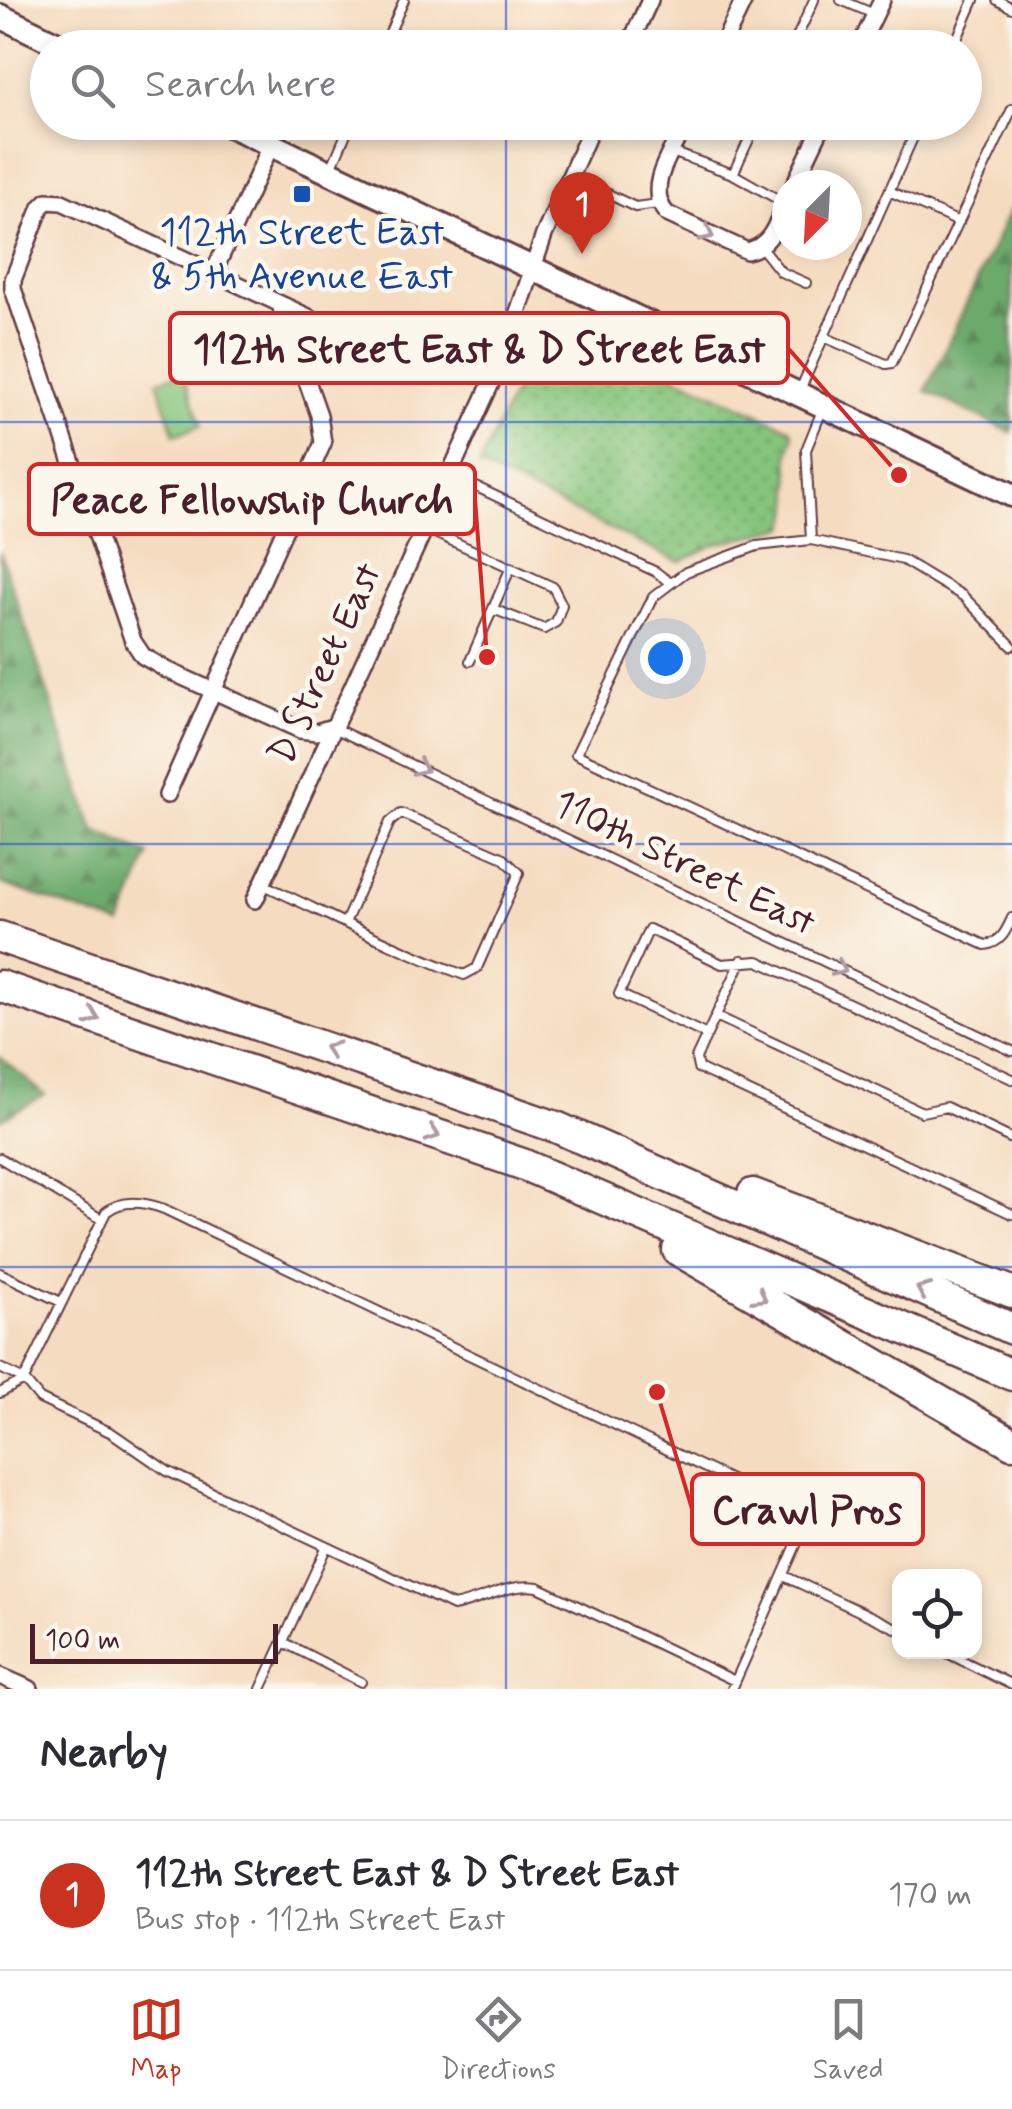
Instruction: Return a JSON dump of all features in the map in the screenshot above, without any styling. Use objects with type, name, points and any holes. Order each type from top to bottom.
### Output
[{"type":"highway","points":[[0,937],[652,1155],[1012,1292]]},
{"type":"highway","points":[[0,986],[522,1164],[1012,1375]]},
{"type":"highway","points":[[501,1106],[1012,1330]]},
{"type":"highway","points":[[522,1164],[1012,1443]]},
{"type":"main road","points":[[0,16],[30,31]]},
{"type":"main road","points":[[261,140],[1012,495]]},
{"type":"street","points":[[636,30],[650,0]]},
{"type":"street","points":[[729,30],[742,0]]},
{"type":"street","points":[[867,30],[878,7]]},
{"type":"street","name":"D Street East","points":[[254,900],[503,357],[544,234],[586,140]]},
{"type":"street","points":[[678,140],[657,183],[658,204],[667,214],[746,251],[760,247],[772,233]]},
{"type":"street","points":[[802,169],[816,140]]},
{"type":"street","points":[[212,274],[271,145]]},
{"type":"street","points":[[332,728],[318,732],[300,730],[148,660],[132,640],[13,280],[41,207],[47,201],[62,202],[349,336]]},
{"type":"street","points":[[167,795],[323,444],[318,414],[280,305]]},
{"type":"street","points":[[0,1676],[30,1689]]},
{"type":"lane","points":[[391,30],[404,0]]},
{"type":"lane","points":[[800,30],[814,0]]},
{"type":"lane","points":[[842,0],[878,7]]},
{"type":"lane","points":[[961,30],[974,0]]},
{"type":"lane","points":[[997,0],[1012,8]]},
{"type":"lane","points":[[824,337],[886,364],[892,363],[1012,109]]},
{"type":"lane","points":[[329,173],[343,140]]},
{"type":"lane","points":[[733,174],[749,140]]},
{"type":"lane","points":[[798,394],[912,140]]},
{"type":"lane","points":[[672,152],[733,174],[772,195]]},
{"type":"lane","points":[[602,191],[635,206],[658,204]]},
{"type":"lane","points":[[890,191],[959,222]]},
{"type":"lane","points":[[760,247],[776,268],[806,284]]},
{"type":"lane","points":[[811,540],[806,450],[824,406]]},
{"type":"lane","points":[[449,474],[656,572],[669,582]]},
{"type":"lane","points":[[424,528],[558,591],[562,605],[556,622],[544,630],[493,609]]},
{"type":"lane","points":[[1012,646],[985,614],[927,571],[878,552],[811,540],[757,546],[705,563],[669,582],[647,606],[576,754],[985,945],[1002,937],[1012,918]]},
{"type":"lane","points":[[470,661],[511,567]]},
{"type":"lane","name":"110th Street East","points":[[332,728],[1012,1051]]},
{"type":"lane","points":[[262,884],[423,960],[464,974],[477,968],[519,873],[502,857],[401,814],[390,822],[345,923]]},
{"type":"lane","points":[[707,1035],[619,994],[649,929],[722,964],[758,962],[1012,1078]]},
{"type":"lane","points":[[742,960],[696,1058],[698,1068],[1012,1214]]},
{"type":"lane","points":[[716,1016],[922,1112],[946,1107],[1012,1138]]},
{"type":"lane","points":[[0,1158],[101,1219]]},
{"type":"lane","points":[[0,1368],[24,1380],[40,1399],[112,1433],[168,1471],[453,1606],[503,1590],[538,1588],[734,1685],[798,1543],[795,1514],[782,1503],[152,1204],[114,1206],[101,1219],[24,1380],[0,1394]]},
{"type":"lane","points":[[0,1273],[61,1302]]},
{"type":"lane","points":[[261,1689],[326,1548]]},
{"type":"lane","points":[[784,1576],[892,1626]]},
{"type":"lane","points":[[283,1642],[362,1682]]},
{"type":"lane","points":[[960,1659],[1012,1684]]},
{"type":"green space","points":[[1012,205],[1012,433],[926,391]]},
{"type":"green space","points":[[557,321],[791,429],[791,505],[786,527],[716,544],[679,562],[479,466],[544,327]]},
{"type":"green space","points":[[183,372],[201,426],[175,435],[157,381]]},
{"type":"green space","points":[[0,552],[94,830],[149,855],[121,925],[0,883]]},
{"type":"green space","points":[[0,1057],[45,1095],[0,1120]]},
{"type":"place","name":"112th Street East & 5th Avenue East","points":[[302,194]]},
{"type":"place","name":"112th Street East & D Street East","points":[[582,254]]},
{"type":"place","name":"112th Street East & D Street East","points":[[899,475]]},
{"type":"place","name":"Peace Fellowship Church","points":[[487,657]]},
{"type":"place","name":"Crawl Pros","points":[[657,1392]]}]
